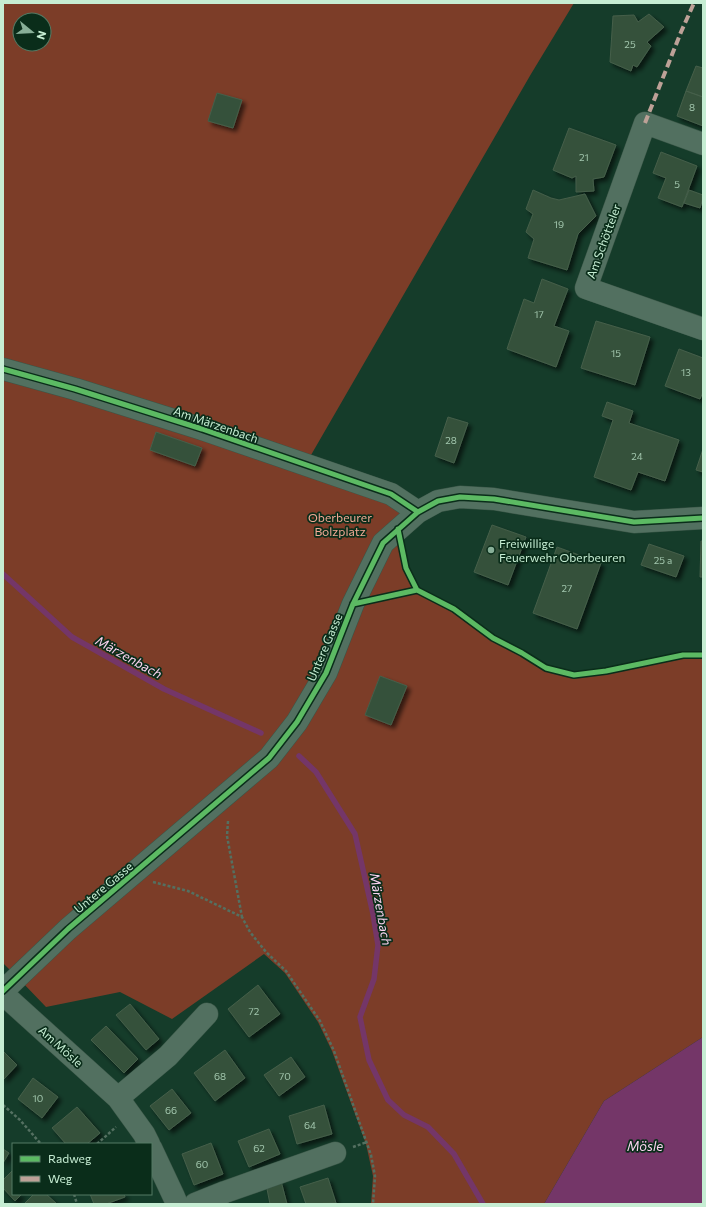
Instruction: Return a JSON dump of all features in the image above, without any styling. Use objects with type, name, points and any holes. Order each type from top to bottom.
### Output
[{"type":"street","name":"Am Schötteler","points":[[703,144],[645,123],[586,288],[703,329]]},
{"type":"street","name":"Am Märzenbach","points":[[3,369],[75,389],[194,427],[391,494],[418,512]]},
{"type":"street","name":"Untere Gasse","points":[[3,991],[68,929],[269,758],[297,722],[326,673],[353,604],[383,543],[418,512],[438,502],[460,497],[494,499],[634,522],[703,518]]},
{"type":"street","name":"Am Mösle","points":[[3,994],[118,1098],[144,1134],[148,1143]]},
{"type":"street","points":[[118,1098],[168,1056],[207,1014]]},
{"type":"street","points":[[152,1150],[174,1196],[176,1204]]},
{"type":"street","points":[[195,1204],[335,1153]]},
{"type":"path","points":[[229,792],[227,836],[242,917],[250,932],[266,952],[286,971],[316,1014],[334,1051],[371,1155],[375,1176],[373,1204]]},
{"type":"path","points":[[130,876],[188,891],[242,917]]},
{"type":"path","points":[[3,1105],[20,1120],[40,1143]]},
{"type":"green space","points":[[3,3],[574,3],[531,74],[307,462],[3,365]]},
{"type":"green space","name":"Oberbeurer Bolzplatz","points":[[3,373],[115,406],[411,511],[324,671],[268,751],[14,974],[3,963]]},
{"type":"green space","points":[[396,535],[404,568],[415,592],[454,613],[492,639],[521,654],[545,670],[574,677],[606,673],[683,657],[703,658],[703,1037],[604,1101],[544,1204],[371,1204],[373,1176],[366,1144],[332,1051],[318,1022],[285,973],[264,954],[172,1019],[120,992],[46,1007],[22,982],[274,761]]},
{"type":"water","name":"Mösle","points":[[703,1037],[703,1204],[544,1204],[604,1101]]},
{"type":"building","points":[[649,14],[664,27],[647,42],[651,46],[637,67],[633,65],[631,71],[610,62],[613,16],[634,15],[638,22]]},
{"type":"building","points":[[696,66],[703,68],[703,97],[686,91]]},
{"type":"building","points":[[686,91],[703,97],[703,126],[677,116]]},
{"type":"building","points":[[217,93],[242,100],[233,128],[208,121]]},
{"type":"building","points":[[569,128],[616,145],[604,177],[593,179],[594,191],[576,192],[576,176],[572,178],[553,170]]},
{"type":"building","points":[[661,152],[697,166],[682,207],[658,198],[666,178],[653,173]]},
{"type":"building","points":[[533,190],[559,200],[585,194],[596,216],[578,234],[567,270],[528,258],[534,239],[526,232],[533,214],[526,209]]},
{"type":"building","points":[[689,190],[703,195],[700,208],[684,203]]},
{"type":"building","points":[[542,279],[568,289],[554,326],[569,331],[556,367],[507,349],[524,299],[534,303]]},
{"type":"building","points":[[596,321],[650,337],[635,385],[581,368]]},
{"type":"building","points":[[679,349],[703,358],[703,392],[700,399],[665,386]]},
{"type":"building","points":[[607,402],[633,411],[629,423],[679,440],[665,481],[638,472],[631,490],[594,477],[613,420],[602,416]]},
{"type":"building","points":[[448,417],[468,423],[454,463],[435,456]]},
{"type":"building","points":[[156,432],[202,448],[195,466],[150,450]]},
{"type":"building","points":[[703,449],[703,472],[696,470]]},
{"type":"building","points":[[492,525],[526,537],[508,585],[474,572]]},
{"type":"building","points":[[701,541],[703,541],[703,577],[700,577]]},
{"type":"building","points":[[649,544],[684,556],[676,577],[641,565]]},
{"type":"building","points":[[557,547],[601,563],[577,629],[533,613]]},
{"type":"building","points":[[380,676],[407,686],[391,725],[365,715]]},
{"type":"building","points":[[258,985],[280,1014],[249,1037],[228,1009]]},
{"type":"building","points":[[130,1004],[159,1039],[146,1050],[116,1015]]},
{"type":"building","points":[[106,1026],[138,1059],[124,1073],[91,1040]]},
{"type":"building","points":[[225,1050],[245,1078],[215,1101],[194,1073]]},
{"type":"building","points":[[3,1051],[17,1065],[3,1080]]},
{"type":"building","points":[[291,1057],[305,1077],[279,1096],[264,1075]]},
{"type":"building","points":[[33,1078],[58,1097],[42,1118],[18,1099]]},
{"type":"building","points":[[172,1089],[191,1113],[169,1130],[150,1106]]},
{"type":"building","points":[[324,1105],[332,1134],[297,1144],[289,1116]]},
{"type":"building","points":[[77,1107],[100,1133],[88,1143],[65,1143],[52,1128]]},
{"type":"building","points":[[269,1129],[280,1154],[249,1167],[238,1141]]},
{"type":"building","points":[[211,1143],[223,1174],[194,1185],[182,1154]]},
{"type":"building","points":[[3,1149],[9,1153],[3,1163]]},
{"type":"building","points":[[12,1171],[12,1195],[21,1195],[15,1201],[3,1188],[3,1180]]},
{"type":"building","points":[[328,1178],[336,1203],[306,1204],[300,1187]]},
{"type":"building","points":[[281,1181],[287,1204],[270,1204],[266,1184]]},
{"type":"building","points":[[33,1195],[47,1195],[57,1204],[24,1204]]},
{"type":"building","points":[[90,1195],[124,1195],[125,1197],[106,1204],[94,1204]]},
{"type":"waterway","name":"Märzenbach","points":[[3,574],[72,637],[164,689],[261,733]]},
{"type":"waterway","name":"Märzenbach","points":[[299,756],[316,772],[355,834],[373,914],[378,945],[374,979],[360,1017],[369,1060],[388,1100],[404,1115],[428,1127],[454,1154],[483,1204]]},
{"type":"marked path","points":[[645,123],[694,3]]},
{"type":"cycle path","points":[[3,369],[75,389],[202,429],[391,494],[418,512]]},
{"type":"cycle path","points":[[3,991],[68,929],[269,758],[297,722],[326,673],[353,604],[383,543],[418,512],[438,501],[460,497],[494,499],[634,522],[703,518]]},
{"type":"cycle path","points":[[398,529],[406,568],[417,590]]},
{"type":"cycle path","points":[[353,604],[417,590],[454,609],[493,638],[522,653],[546,668],[574,675],[606,671],[683,655],[703,655]]},
{"type":"place","name":"Freiwillige Feuerwehr Oberbeuren","points":[[491,550]]}]
